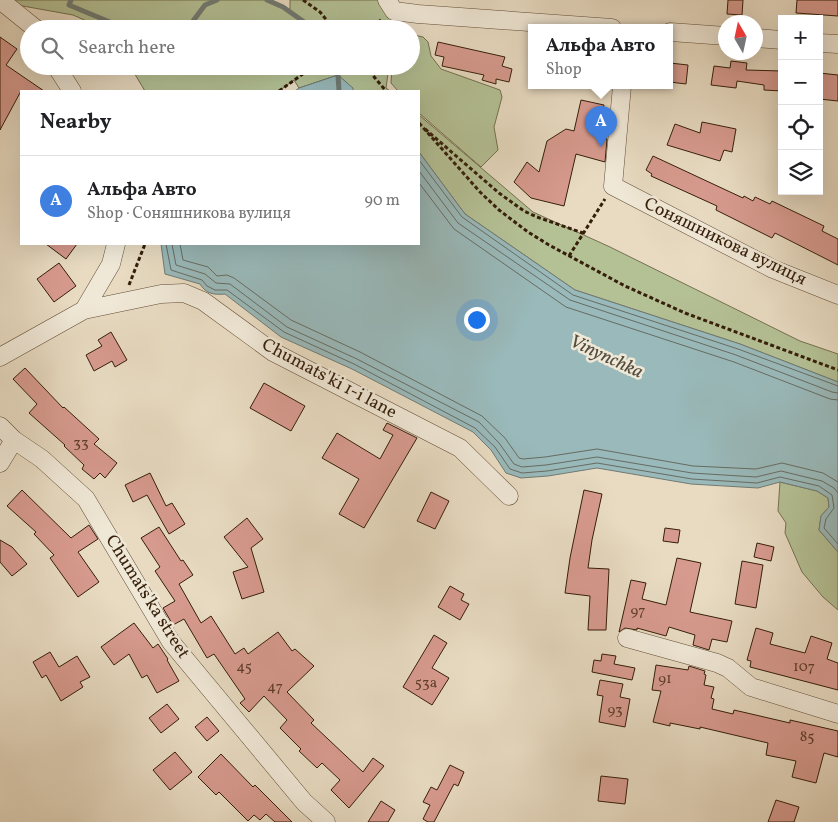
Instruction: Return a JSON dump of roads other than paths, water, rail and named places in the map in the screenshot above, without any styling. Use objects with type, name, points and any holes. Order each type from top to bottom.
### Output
[{"type":"street","points":[[0,0],[25,20]]},
{"type":"street","points":[[390,6],[418,14],[557,24]]},
{"type":"street","points":[[673,32],[718,35]]},
{"type":"street","points":[[763,39],[778,40]]},
{"type":"street","points":[[823,42],[838,44]]},
{"type":"street","points":[[62,75],[71,90]]},
{"type":"street","name":"Соняшникова вулиця","points":[[622,89],[613,186],[773,269],[838,295]]},
{"type":"street","points":[[84,310],[111,264],[116,245]]},
{"type":"street","name":"Chumats'ki 1-i lane","points":[[0,357],[84,310],[161,294],[184,293],[203,301],[273,352],[460,448],[509,496]]},
{"type":"street","name":"Chumats'ka street","points":[[0,426],[14,440],[42,459],[86,499],[171,642],[304,802],[326,822]]},
{"type":"street","points":[[0,463],[14,440]]},
{"type":"street","points":[[627,638],[717,663],[728,668],[751,687],[838,714]]},
{"type":"water","points":[[338,75],[353,90],[296,90]]},
{"type":"water","points":[[420,153],[465,214],[575,290],[740,344],[838,382],[838,552],[819,530],[821,516],[829,507],[828,498],[817,491],[780,482],[758,488],[691,484],[597,468],[548,476],[521,478],[506,473],[491,450],[473,432],[352,369],[281,337],[225,294],[211,293],[200,284],[165,274],[161,245],[420,245]]},
{"type":"waterway","name":"Vinynchka","points":[[71,0],[69,5],[105,20]]},
{"type":"waterway","name":"Vinynchka","points":[[194,20],[205,5],[217,0]]},
{"type":"waterway","name":"Vinynchka","points":[[267,0],[283,7],[301,20]]},
{"type":"waterway","name":"Vinynchka","points":[[338,75],[339,90]]},
{"type":"place","name":"Альфа Авто","points":[[601,147]]}]
